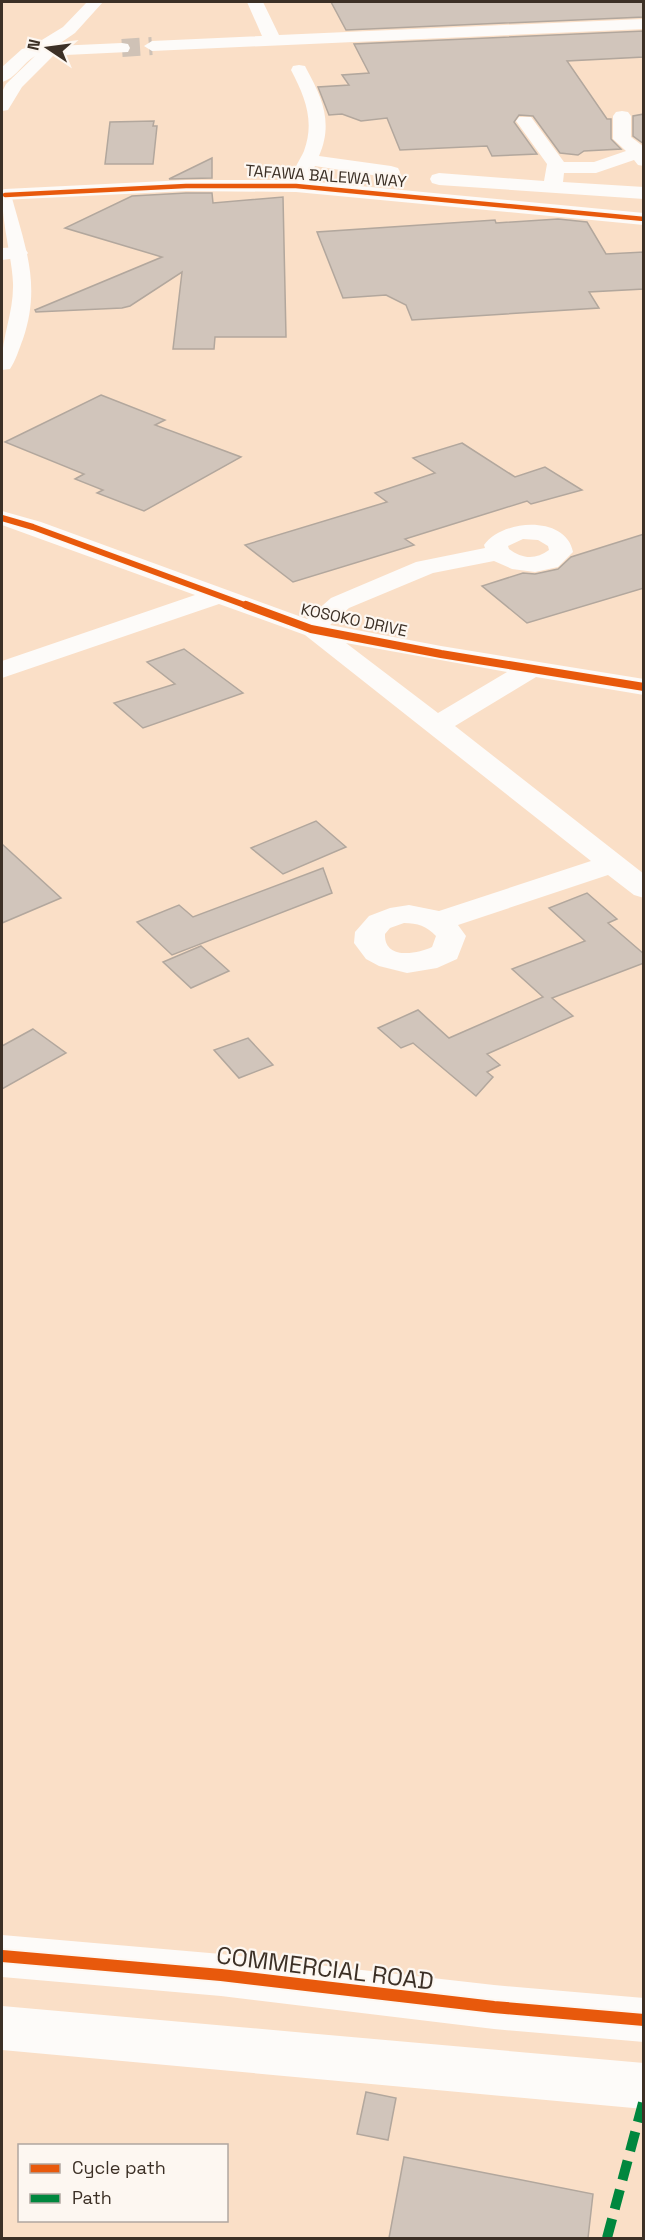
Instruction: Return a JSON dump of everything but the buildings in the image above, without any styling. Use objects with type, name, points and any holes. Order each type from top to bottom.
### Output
[{"type":"street","points":[[2,106],[15,84],[95,2]]},
{"type":"street","points":[[255,2],[272,39]]},
{"type":"street","points":[[152,46],[644,24]]},
{"type":"street","points":[[2,77],[25,53],[122,48]]},
{"type":"street","points":[[296,186],[319,135],[320,119],[299,70]]},
{"type":"street","points":[[622,116],[622,139],[642,161]]},
{"type":"street","points":[[525,121],[556,164],[554,176]]},
{"type":"street","points":[[309,160],[412,175],[644,194]]},
{"type":"street","points":[[532,186],[554,176],[642,161]]},
{"type":"street","name":"TAFAWA BALEWA WAY","points":[[3,196],[129,186],[296,186],[527,210],[644,219]]},
{"type":"street","points":[[527,210],[532,186]]},
{"type":"street","points":[[602,217],[616,192]]},
{"type":"street","points":[[2,364],[18,315],[23,285],[10,254],[3,196]]},
{"type":"street","name":"KOSOKO DRIVE","points":[[2,518],[78,543],[311,629],[644,687]]},
{"type":"street","points":[[311,629],[340,603],[425,567],[470,556],[497,553]]},
{"type":"street","points":[[2,670],[217,596]]},
{"type":"street","name":"KOSOKO DRIVE","points":[[311,629],[644,890]]},
{"type":"street","points":[[437,726],[531,669]]},
{"type":"street","points":[[439,921],[611,864]]},
{"type":"street","name":"COMMERCIAL ROAD","points":[[2,1956],[221,1975],[494,2007],[644,2020]]},
{"type":"street","points":[[2,2028],[644,2086]]},
{"type":"shaded area","points":[[2,2],[643,2],[643,2238],[2,2238]]},
{"type":"tunnel","points":[[122,48],[152,46]]},
{"type":"marked path","points":[[607,2238],[644,2099]]},
{"type":"cycle path","points":[[5,195],[186,186],[296,186],[644,219]]},
{"type":"cycle path","points":[[2,518],[33,527],[311,629],[441,654],[644,687]]},
{"type":"cycle path","points":[[2,1956],[221,1975],[494,2007],[644,2020]]}]
